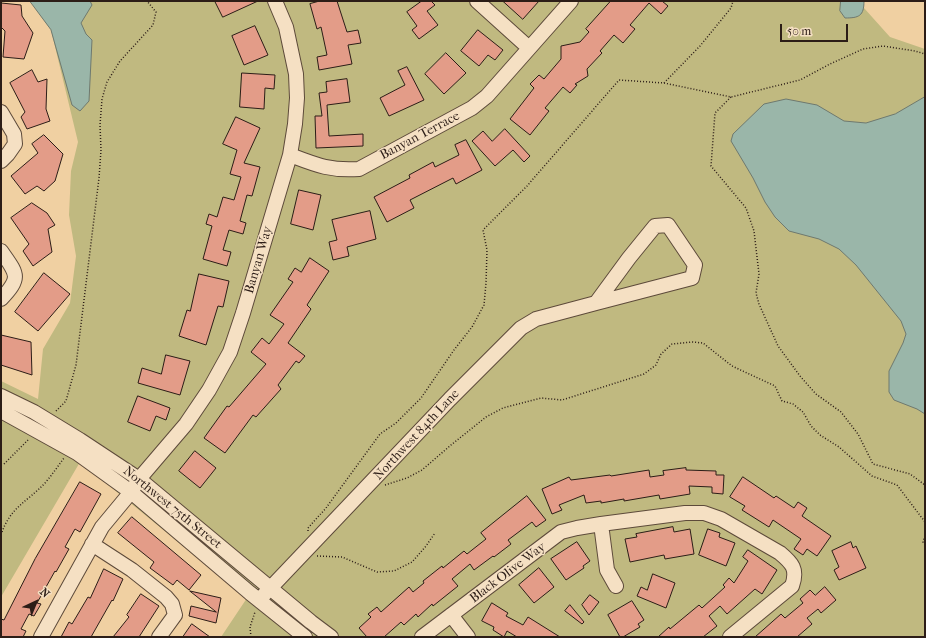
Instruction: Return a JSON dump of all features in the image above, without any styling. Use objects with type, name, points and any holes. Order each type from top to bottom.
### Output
[{"type":"street","name":"Banyan Way","points":[[41,637],[102,527],[131,492],[139,479],[186,424],[209,390],[230,352],[290,155],[295,124],[297,98],[296,74],[286,26],[275,1]]},
{"type":"street","points":[[476,1],[529,48]]},
{"type":"street","name":"Banyan Terrace","points":[[290,155],[324,168],[342,170],[359,169],[472,108],[487,96],[571,1]]},
{"type":"street","points":[[1,112],[14,134],[15,144],[8,154],[1,160]]},
{"type":"street","name":"Northwest 84th Lane","points":[[259,600],[450,399],[522,328],[536,319],[692,278],[695,265],[668,225],[655,226],[596,303]]},
{"type":"street","points":[[1,251],[13,269],[15,275],[15,282],[1,298]]},
{"type":"street","name":"Northwest 75th Street","points":[[1,396],[34,412],[139,479],[331,637]]},
{"type":"street","name":"Northwest 75th Street","points":[[1,411],[71,450],[131,492],[305,637]]},
{"type":"street","name":"Black Olive Way","points":[[422,637],[452,616],[561,532],[601,524],[685,513],[704,513],[721,519],[780,553],[788,560],[794,569],[795,578],[792,586],[730,637]]},
{"type":"street","points":[[601,524],[607,570],[616,586]]},
{"type":"street","points":[[92,544],[132,570],[166,597],[172,604],[175,615],[159,637]]},
{"type":"street","points":[[452,616],[468,637]]},
{"type":"path","points":[[47,420],[66,401],[76,365],[99,178],[102,99],[108,82],[120,61],[153,26],[156,12],[147,1]]},
{"type":"path","points":[[664,83],[700,46],[731,8],[733,1]]},
{"type":"path","points":[[307,535],[308,528],[326,508],[380,434],[396,423],[421,398],[472,327],[484,305],[487,250],[483,230],[527,186],[619,80],[664,83],[731,97],[800,80],[830,64],[864,49],[883,46],[925,54]]},
{"type":"path","points":[[731,97],[715,113],[711,166],[746,208],[754,231],[759,274],[756,293],[757,299],[778,346],[800,376],[816,394],[840,412],[858,434],[873,464],[910,474],[925,485]]},
{"type":"path","points":[[381,487],[407,478],[422,470],[486,417],[503,408],[541,398],[562,400],[644,374],[656,365],[661,354],[672,344],[692,342],[704,343],[732,366],[775,386],[782,401],[793,404],[803,412],[811,426],[820,435],[838,447],[872,476],[897,485],[925,522]]},
{"type":"path","points":[[1,464],[4,464],[37,430]]},
{"type":"path","points":[[1,535],[5,523],[15,509],[44,484],[71,450]]},
{"type":"path","points":[[302,555],[342,557],[377,572],[394,572],[412,562],[435,533]]},
{"type":"path","points":[[925,536],[923,542],[925,544]]},
{"type":"path","points":[[251,637],[250,627],[259,600]]},
{"type":"shaded area","points":[[30,1],[864,1],[864,8],[890,37],[925,49],[925,637],[221,637],[247,598],[80,462],[1,597],[1,381],[38,399],[43,349],[70,303],[76,256],[69,215],[71,171],[78,142],[51,30]]},
{"type":"shaded area","points":[[30,1],[90,1],[92,5],[81,23],[86,34],[92,40],[89,101],[80,111],[72,105],[51,30]]},
{"type":"shaded area","points":[[841,1],[864,1],[862,13],[857,17],[845,18],[840,11]]},
{"type":"shaded area","points":[[925,97],[925,414],[917,409],[894,400],[889,392],[889,371],[906,334],[901,321],[856,265],[839,249],[819,239],[789,231],[775,217],[731,141],[733,134],[764,104],[786,99],[817,105],[844,121],[866,123],[895,114]]},
{"type":"building","points":[[215,1],[258,1],[223,17]]},
{"type":"building","points":[[320,1],[337,1],[347,32],[358,30],[361,43],[348,45],[352,64],[319,70],[317,57],[327,55],[321,27],[317,29],[310,4]]},
{"type":"building","points":[[422,1],[431,1],[435,5],[427,11],[438,25],[419,39],[412,30],[417,26],[407,12]]},
{"type":"building","points":[[503,1],[539,1],[523,19]]},
{"type":"building","points":[[611,1],[662,1],[668,6],[661,14],[649,3],[630,25],[635,29],[623,43],[614,35],[600,51],[602,53],[587,69],[588,76],[575,84],[577,85],[570,93],[563,87],[545,108],[549,111],[530,135],[510,119],[534,88],[530,84],[539,75],[544,79],[561,59],[561,46],[580,42],[589,32],[586,29]]},
{"type":"building","points":[[1,3],[21,5],[22,16],[33,33],[24,59],[3,57],[5,31],[1,27]]},
{"type":"building","points":[[255,26],[268,55],[244,65],[232,36]]},
{"type":"building","points":[[478,30],[503,50],[495,60],[488,55],[479,66],[461,51]]},
{"type":"building","points":[[446,53],[466,73],[444,94],[425,74]]},
{"type":"building","points":[[407,67],[424,100],[389,116],[380,98],[405,85],[398,71]]},
{"type":"building","points":[[32,70],[38,82],[47,79],[46,109],[50,121],[27,129],[21,117],[25,112],[10,83]]},
{"type":"building","points":[[242,73],[275,75],[274,89],[265,88],[264,109],[240,107]]},
{"type":"building","points":[[347,79],[350,102],[327,105],[329,136],[363,134],[363,146],[316,148],[315,116],[322,116],[319,93],[327,92],[326,82]]},
{"type":"building","points":[[236,117],[260,128],[244,163],[260,167],[252,196],[247,195],[240,221],[246,223],[243,234],[229,230],[223,250],[231,252],[227,266],[203,259],[212,226],[206,224],[209,214],[217,217],[223,197],[234,200],[241,177],[230,174],[237,150],[223,144]]},
{"type":"building","points":[[505,129],[530,156],[524,162],[513,150],[495,166],[472,141],[483,131],[492,141]]},
{"type":"building","points":[[44,135],[63,154],[55,181],[44,191],[37,186],[25,194],[11,176],[38,153],[32,144]]},
{"type":"building","points":[[466,140],[482,170],[456,184],[453,178],[410,200],[414,208],[387,222],[374,197],[410,178],[409,175],[433,162],[435,167],[459,155],[455,145]]},
{"type":"building","points":[[299,190],[321,195],[313,230],[291,224]]},
{"type":"building","points":[[32,203],[47,213],[55,225],[48,229],[52,252],[33,266],[23,251],[29,244],[11,218]]},
{"type":"building","points":[[370,211],[376,239],[347,247],[349,256],[333,260],[329,242],[337,240],[332,220]]},
{"type":"building","points":[[310,258],[329,271],[307,305],[311,309],[288,343],[305,356],[299,363],[296,361],[278,385],[281,389],[256,417],[253,415],[225,453],[204,438],[227,406],[229,407],[266,364],[251,352],[262,338],[269,344],[284,324],[270,315],[293,282],[288,279],[295,268],[301,272]]},
{"type":"building","points":[[44,273],[70,294],[38,331],[15,312]]},
{"type":"building","points":[[199,274],[229,281],[223,307],[218,306],[206,345],[179,336],[187,310],[190,311]]},
{"type":"building","points":[[1,335],[31,342],[32,375],[1,365]]},
{"type":"building","points":[[166,355],[190,361],[180,395],[138,383],[142,368],[161,374]]},
{"type":"building","points":[[138,396],[170,408],[166,420],[156,416],[150,431],[128,422]]},
{"type":"building","points":[[195,451],[216,468],[200,488],[179,471]]},
{"type":"building","points":[[686,468],[686,470],[716,471],[716,475],[724,475],[723,494],[712,493],[712,487],[689,486],[690,494],[660,499],[659,495],[624,501],[624,499],[601,503],[601,501],[586,503],[584,495],[559,505],[562,510],[552,514],[542,489],[569,477],[571,480],[649,470],[650,477],[664,475],[663,471]]},
{"type":"building","points":[[743,477],[774,498],[776,496],[794,508],[798,502],[807,508],[802,516],[831,536],[817,556],[807,549],[803,555],[794,549],[801,539],[773,520],[769,527],[742,510],[745,506],[730,497]]},
{"type":"building","points":[[80,482],[101,494],[80,532],[75,529],[65,547],[69,549],[37,603],[41,604],[34,616],[29,614],[21,629],[26,631],[23,637],[1,637],[1,619],[4,620],[35,559]]},
{"type":"building","points":[[527,496],[546,520],[536,527],[532,522],[508,540],[511,544],[474,570],[470,564],[452,579],[458,586],[433,606],[432,604],[418,617],[416,614],[404,625],[401,622],[384,637],[367,637],[359,628],[371,617],[368,614],[377,607],[381,612],[409,587],[413,592],[424,583],[423,581],[442,566],[443,568],[464,551],[467,554],[486,539],[481,533]]},
{"type":"building","points":[[132,517],[201,575],[189,590],[177,580],[173,585],[150,568],[154,562],[118,533]]},
{"type":"building","points":[[673,527],[674,532],[690,529],[694,554],[665,559],[664,555],[630,562],[625,539],[637,537],[636,534]]},
{"type":"building","points":[[708,529],[720,533],[719,537],[735,543],[726,566],[699,555]]},
{"type":"building","points":[[577,542],[590,561],[583,566],[584,568],[566,580],[551,559]]},
{"type":"building","points":[[851,542],[853,548],[856,546],[866,568],[839,580],[834,570],[839,567],[832,551]]},
{"type":"building","points":[[748,550],[777,570],[762,594],[755,589],[727,614],[720,606],[709,616],[717,626],[703,637],[658,637],[699,605],[702,608],[725,587],[723,585],[729,578],[734,583],[748,561],[743,557]]},
{"type":"building","points":[[539,568],[554,587],[534,603],[519,585]]},
{"type":"building","points":[[104,569],[123,579],[113,601],[112,600],[91,637],[61,637],[69,622],[72,624],[88,597],[90,598]]},
{"type":"building","points":[[653,574],[675,583],[666,608],[637,596],[641,587],[647,590]]},
{"type":"building","points":[[825,587],[836,600],[821,613],[818,609],[807,618],[812,624],[797,637],[755,637],[781,614],[785,618],[803,603],[800,599],[810,590],[815,595]]},
{"type":"building","points":[[190,591],[221,598],[216,623],[189,616],[191,606],[216,612]]},
{"type":"building","points":[[141,594],[159,606],[139,637],[113,637],[129,617],[127,615]]},
{"type":"building","points":[[590,595],[599,602],[589,615],[582,605]]},
{"type":"building","points":[[632,601],[644,620],[638,624],[640,627],[623,637],[620,637],[608,615]]},
{"type":"building","points":[[492,603],[508,613],[506,616],[523,625],[528,617],[560,637],[517,637],[507,631],[504,637],[493,630],[494,627],[482,621]]},
{"type":"building","points":[[570,605],[584,622],[582,624],[565,611]]},
{"type":"building","points":[[192,624],[210,637],[183,637]]}]
